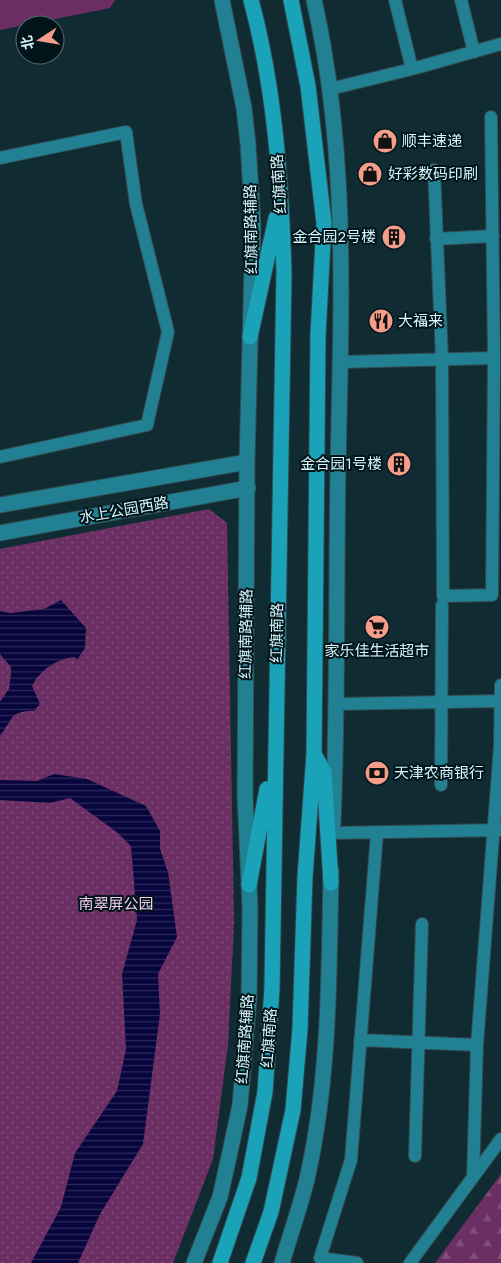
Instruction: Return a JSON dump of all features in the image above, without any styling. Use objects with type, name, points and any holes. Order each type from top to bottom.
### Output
[{"type":"highway","name":"红旗南路","points":[[220,1263],[250,1178],[265,1092],[272,988],[284,272],[281,197],[272,96],[251,0]]},
{"type":"highway","name":"红旗南路","points":[[253,1263],[271,1212],[293,1110],[300,1029],[305,877],[314,754],[318,335],[324,223],[308,86],[291,0]]},
{"type":"highway","points":[[250,337],[281,197]]},
{"type":"highway","points":[[249,885],[275,746]]},
{"type":"highway","points":[[314,754],[324,772],[331,883]]},
{"type":"main road","name":"红旗南路辅路","points":[[194,1263],[220,1197],[240,1105],[249,999],[249,885],[244,796],[247,462],[253,225],[248,144],[237,66],[222,0]]},
{"type":"main road","points":[[282,1263],[306,1179],[321,1094],[326,1043],[337,704],[340,362],[343,266],[339,171],[330,89],[314,0]]},
{"type":"main road","name":"水上公园西路","points":[[0,505],[247,462]]},
{"type":"main road","name":"水上公园西路","points":[[0,533],[248,488]]},
{"type":"street","points":[[395,0],[412,69]]},
{"type":"street","points":[[461,0],[474,52]]},
{"type":"street","points":[[330,89],[412,69],[501,44]]},
{"type":"street","points":[[434,170],[442,359],[443,596],[492,595],[497,435],[494,358],[497,278],[493,236],[496,153],[491,117]]},
{"type":"street","points":[[0,158],[126,132],[136,204],[168,332],[147,425],[0,457]]},
{"type":"street","points":[[436,240],[493,236]]},
{"type":"street","points":[[340,362],[494,358]]},
{"type":"street","points":[[441,785],[442,605]]},
{"type":"street","points":[[473,1177],[477,1045],[497,830],[500,746],[499,702],[501,685]]},
{"type":"street","points":[[337,704],[499,702]]},
{"type":"street","points":[[332,833],[497,830]]},
{"type":"street","points":[[357,1263],[320,1258],[351,1160],[376,833]]},
{"type":"street","points":[[415,1156],[422,924]]},
{"type":"street","points":[[360,1040],[477,1045]]},
{"type":"street","points":[[410,1263],[501,1139]]},
{"type":"green space","points":[[0,0],[115,0],[110,8],[65,17],[65,15],[15,15],[15,27],[0,30]]},
{"type":"green space","name":"南翠屏公园","points":[[209,509],[227,523],[234,924],[228,1045],[213,1159],[173,1263],[0,1263],[0,549]]},
{"type":"green space","points":[[501,1174],[501,1263],[435,1263]]},
{"type":"shaded area","points":[[61,600],[86,628],[85,648],[77,660],[75,657],[63,659],[39,675],[32,686],[40,704],[34,711],[16,714],[0,736],[0,702],[9,689],[11,667],[0,654],[0,611],[10,613],[44,609]]},
{"type":"shaded area","points":[[54,774],[87,779],[146,806],[160,831],[160,849],[168,872],[177,937],[158,974],[160,1014],[143,1144],[100,1214],[78,1263],[31,1263],[61,1207],[75,1153],[117,1091],[126,1049],[122,974],[137,920],[131,846],[118,833],[70,798],[50,803],[0,800],[0,780],[37,781]]},
{"type":"place","name":"顺丰速递","points":[[385,141]]},
{"type":"place","name":"好彩数码印刷","points":[[370,174]]},
{"type":"place","name":"金合园2号楼","points":[[394,237]]},
{"type":"place","name":"大福来","points":[[381,321]]},
{"type":"place","name":"金合园1号楼","points":[[399,464]]},
{"type":"place","name":"家乐佳生活超市","points":[[377,627]]},
{"type":"place","name":"天津农商银行","points":[[377,773]]}]
